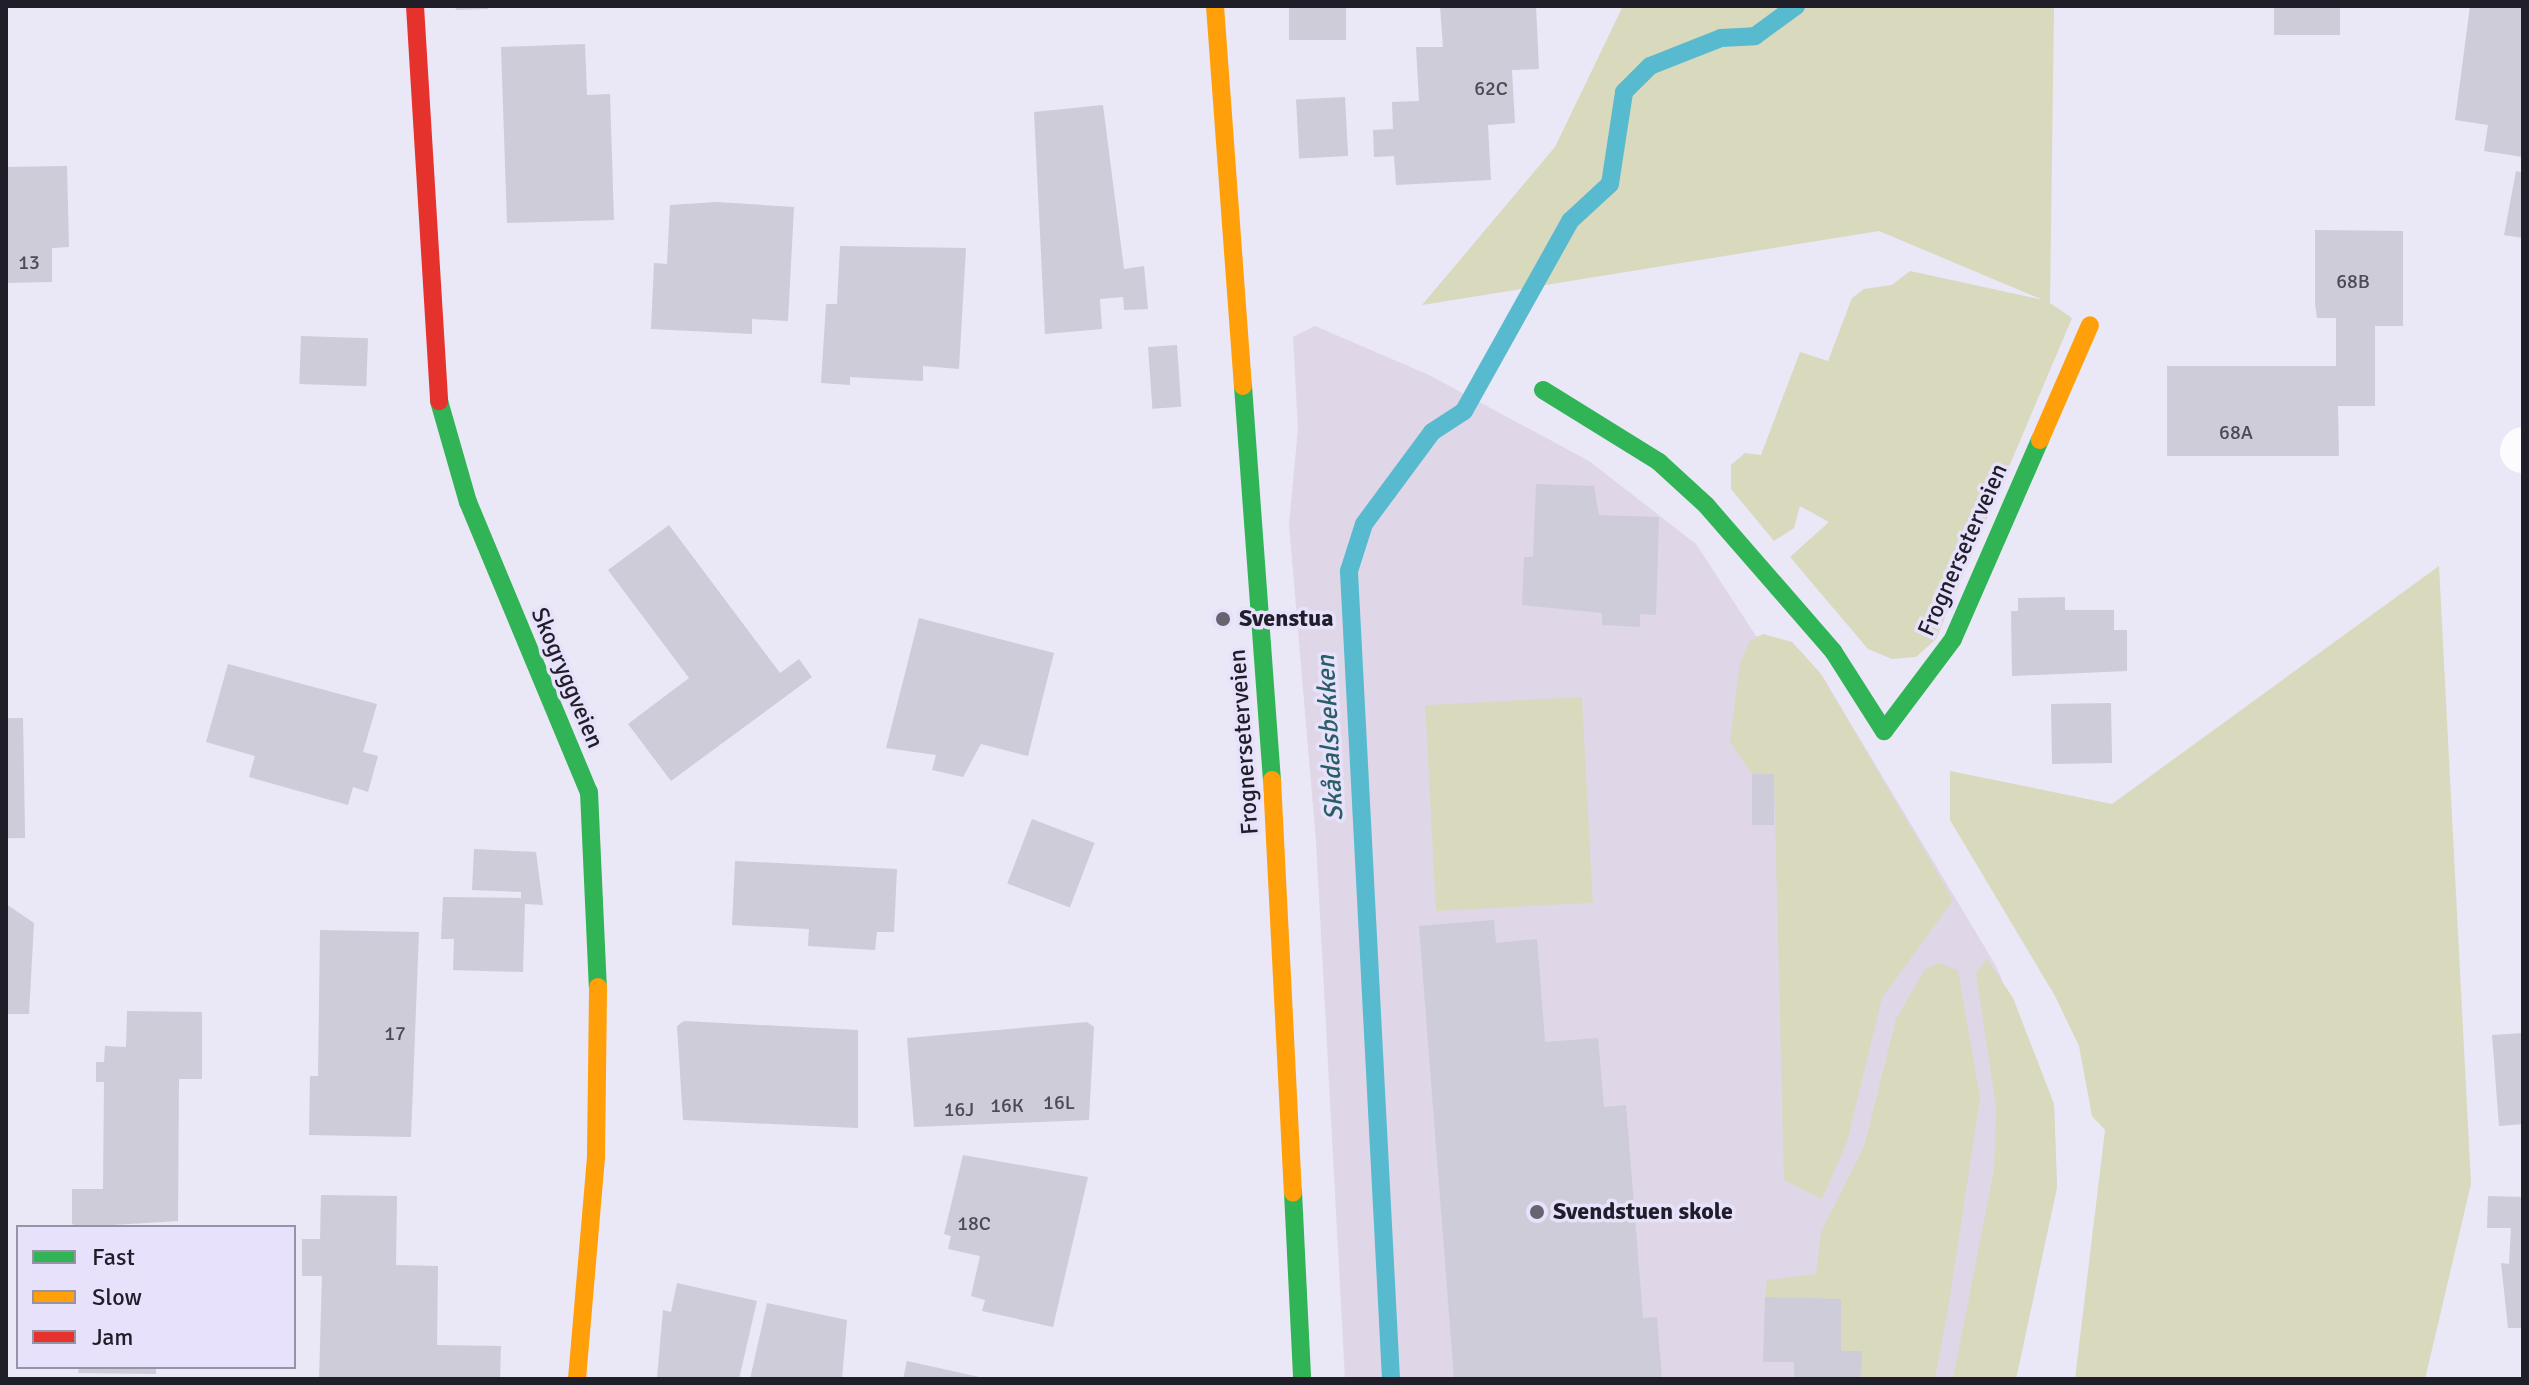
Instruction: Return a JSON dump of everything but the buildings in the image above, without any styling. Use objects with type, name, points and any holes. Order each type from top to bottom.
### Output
[{"type":"street","name":"Skogryggveien","points":[[415,6],[440,411],[468,502],[589,792],[599,910],[596,1156],[577,1379]]},
{"type":"street","name":"Frognerseterveien","points":[[1215,6],[1273,795],[1302,1379]]},
{"type":"street","name":"Frognerseterveien","points":[[1543,390],[1659,462],[1706,505],[1833,651],[1884,731],[1953,639],[2090,325]]},
{"type":"shaded area","name":"Svendstuen skole","points":[[1315,326],[1429,375],[1589,461],[1696,544],[1756,636],[1792,642],[1821,674],[1996,966],[2054,1104],[2057,1187],[2016,1379],[1345,1379],[1316,841],[1289,524],[1298,429],[1293,337]]},
{"type":"green space","points":[[1623,6],[2054,6],[2050,303],[2072,318],[1936,639],[1916,657],[1892,659],[1868,649],[1790,557],[1829,522],[1800,506],[1794,528],[1774,541],[1731,489],[1731,465],[1745,453],[1761,455],[1800,352],[1828,361],[1852,298],[1864,289],[1892,285],[1910,271],[2043,300],[1879,231],[1422,305],[1555,147]]},
{"type":"green space","points":[[2439,566],[2471,1184],[2425,1379],[2075,1379],[2105,1130],[2092,1116],[2079,1046],[2055,996],[1950,820],[1950,771],[2112,804]]},
{"type":"green space","points":[[1763,634],[1792,642],[1821,674],[1953,900],[1882,998],[1847,1142],[1822,1199],[1784,1180],[1774,775],[1752,774],[1730,742],[1740,663],[1750,641]]},
{"type":"green space","points":[[1582,697],[1593,903],[1436,911],[1425,705]]},
{"type":"green space","points":[[1987,959],[2013,998],[2054,1104],[2057,1187],[2016,1379],[1953,1379],[1994,1170],[1996,1107],[1976,973]]},
{"type":"green space","points":[[1938,963],[1958,970],[1980,1098],[1935,1379],[1861,1379],[1841,1351],[1841,1299],[1765,1297],[1767,1280],[1816,1274],[1821,1232],[1864,1147],[1896,1019],[1925,969]]},
{"type":"waterway","name":"Skådalsbekken","points":[[1391,1379],[1349,571],[1364,524],[1432,432],[1464,411],[1570,221],[1610,184],[1624,92],[1650,66],[1721,38],[1755,36],[1796,6]]},
{"type":"traffic: fast","points":[[1243,386],[1272,780]]},
{"type":"traffic: fast","points":[[1543,390],[1659,462],[1706,505],[1833,651],[1884,731],[1953,639],[2040,440]]},
{"type":"traffic: fast","points":[[439,401],[468,502],[589,792],[598,987]]},
{"type":"traffic: fast","points":[[1293,1192],[1302,1379]]},
{"type":"traffic: slow","points":[[1215,6],[1243,386]]},
{"type":"traffic: slow","points":[[2040,440],[2090,325]]},
{"type":"traffic: slow","points":[[1272,780],[1293,1192]]},
{"type":"traffic: slow","points":[[577,1379],[596,1156],[598,987]]},
{"type":"traffic: jam","points":[[415,6],[439,401]]},
{"type":"place","name":"Svenstua","points":[[1223,619]]},
{"type":"place","name":"Svendstuen skole","points":[[1537,1212]]}]
